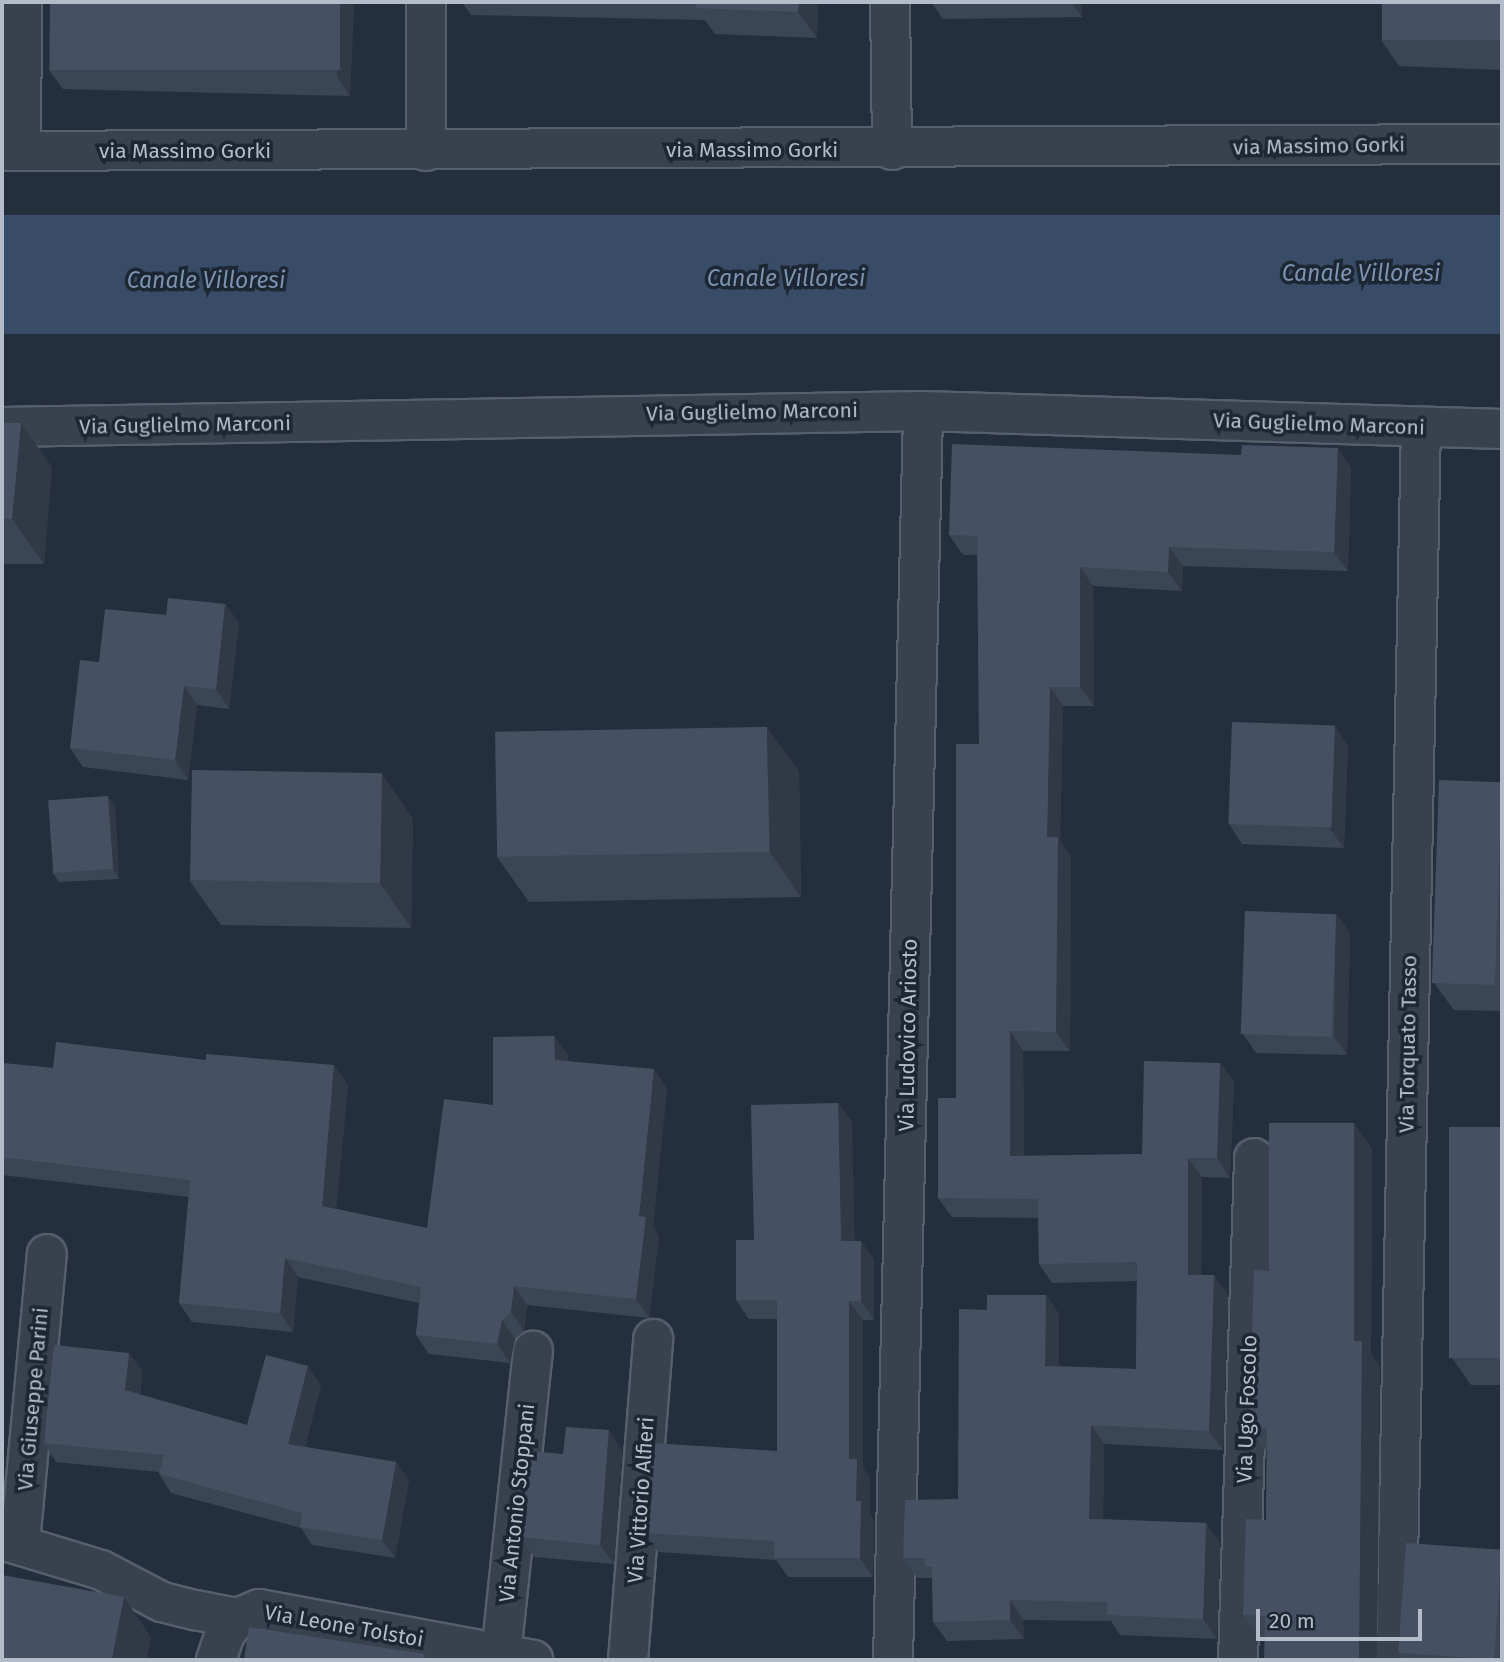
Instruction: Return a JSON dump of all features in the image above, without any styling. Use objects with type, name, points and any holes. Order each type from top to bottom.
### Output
[{"type":"street","points":[[11,151],[22,2]]},
{"type":"street","points":[[426,2],[426,151]]},
{"type":"street","points":[[890,2],[891,149]]},
{"type":"street","name":"via Massimo Gorki","points":[[11,151],[891,149],[1502,144]]},
{"type":"street","name":"Via Guglielmo Marconi","points":[[2,427],[923,411],[1502,429]]},
{"type":"street","name":"Via Ludovico Ariosto","points":[[892,1660],[923,411]]},
{"type":"street","name":"Via Torquato Tasso","points":[[1396,1660],[1421,427]]},
{"type":"street","name":"Via Ugo Foscolo","points":[[1238,1660],[1254,1158]]},
{"type":"street","name":"Via Giuseppe Parini","points":[[11,1541],[47,1254]]},
{"type":"street","name":"Via Vittorio Alfieri","points":[[628,1660],[653,1339]]},
{"type":"street","name":"Via Antonio Stoppani","points":[[517,1658],[533,1351]]},
{"type":"street","name":"Via Leone Tolstoi","points":[[11,1541],[101,1570],[162,1602],[237,1618],[259,1609],[517,1658]]},
{"type":"street","points":[[216,1660],[225,1634],[237,1618]]},
{"type":"water","name":"Canale Villoresi","points":[[2,215],[1502,215],[1502,334],[2,334]]},
{"type":"building","points":[[50,2],[340,2],[340,70],[50,70]]},
{"type":"building","points":[[696,2],[799,2],[798,12],[696,8]]},
{"type":"building","points":[[1382,2],[1502,2],[1502,40],[1382,40]]},
{"type":"building","points":[[2,423],[21,423],[12,519],[2,519]]},
{"type":"building","points":[[952,444],[1241,455],[1242,445],[1338,448],[1334,552],[1169,547],[1168,572],[1080,567],[1080,687],[1050,687],[1047,837],[1058,837],[1056,1032],[1010,1031],[1010,1156],[1142,1154],[1144,1061],[1220,1063],[1217,1158],[1188,1158],[1188,1275],[1214,1275],[1209,1431],[1091,1425],[1089,1519],[1206,1523],[1203,1619],[1107,1615],[1107,1602],[1010,1600],[1010,1620],[933,1622],[932,1567],[925,1567],[925,1558],[903,1558],[905,1500],[958,1499],[959,1309],[987,1310],[987,1295],[1046,1295],[1045,1366],[1136,1369],[1137,1262],[1039,1264],[1038,1199],[938,1198],[938,1098],[956,1098],[956,744],[979,744],[977,536],[949,535]]},
{"type":"building","points":[[168,598],[225,604],[216,689],[184,686],[175,760],[70,748],[80,660],[99,662],[105,609],[166,615]]},
{"type":"building","points":[[1232,722],[1335,726],[1331,828],[1228,824]]},
{"type":"building","points":[[767,727],[769,852],[497,857],[495,732]]},
{"type":"building","points":[[192,770],[382,773],[380,883],[190,880]]},
{"type":"building","points":[[1439,780],[1502,782],[1495,985],[1432,983]]},
{"type":"building","points":[[108,796],[113,869],[53,873],[48,800]]},
{"type":"building","points":[[1245,911],[1336,914],[1332,1037],[1241,1034]]},
{"type":"building","points":[[554,1036],[555,1060],[654,1069],[639,1216],[646,1217],[636,1299],[514,1286],[511,1312],[502,1320],[497,1344],[416,1335],[421,1287],[285,1258],[280,1313],[179,1303],[190,1180],[2,1157],[2,1063],[53,1068],[56,1042],[206,1060],[206,1054],[334,1065],[322,1206],[427,1228],[444,1099],[493,1105],[493,1037]]},
{"type":"building","points":[[838,1103],[841,1241],[861,1241],[861,1301],[849,1301],[849,1459],[857,1459],[856,1501],[861,1501],[860,1558],[774,1558],[774,1541],[645,1533],[652,1443],[777,1451],[777,1300],[736,1300],[736,1240],[754,1240],[751,1105]]},
{"type":"building","points":[[1269,1123],[1354,1123],[1354,1341],[1362,1341],[1359,1660],[1264,1660],[1265,1616],[1243,1615],[1246,1519],[1266,1520],[1267,1428],[1249,1427],[1254,1270],[1269,1271]]},
{"type":"building","points":[[1449,1127],[1502,1127],[1502,1358],[1449,1358]]},
{"type":"building","points":[[54,1345],[129,1353],[125,1390],[247,1425],[266,1355],[308,1366],[288,1444],[396,1462],[382,1540],[300,1527],[302,1513],[159,1474],[164,1455],[44,1443]]},
{"type":"building","points":[[566,1427],[609,1430],[600,1545],[520,1537],[529,1451],[563,1454]]},
{"type":"building","points":[[1406,1543],[1502,1550],[1494,1659],[1398,1653]]},
{"type":"building","points":[[2,1575],[124,1597],[112,1660],[2,1660]]},
{"type":"building","points":[[249,1627],[425,1654],[424,1660],[244,1660]]}]
